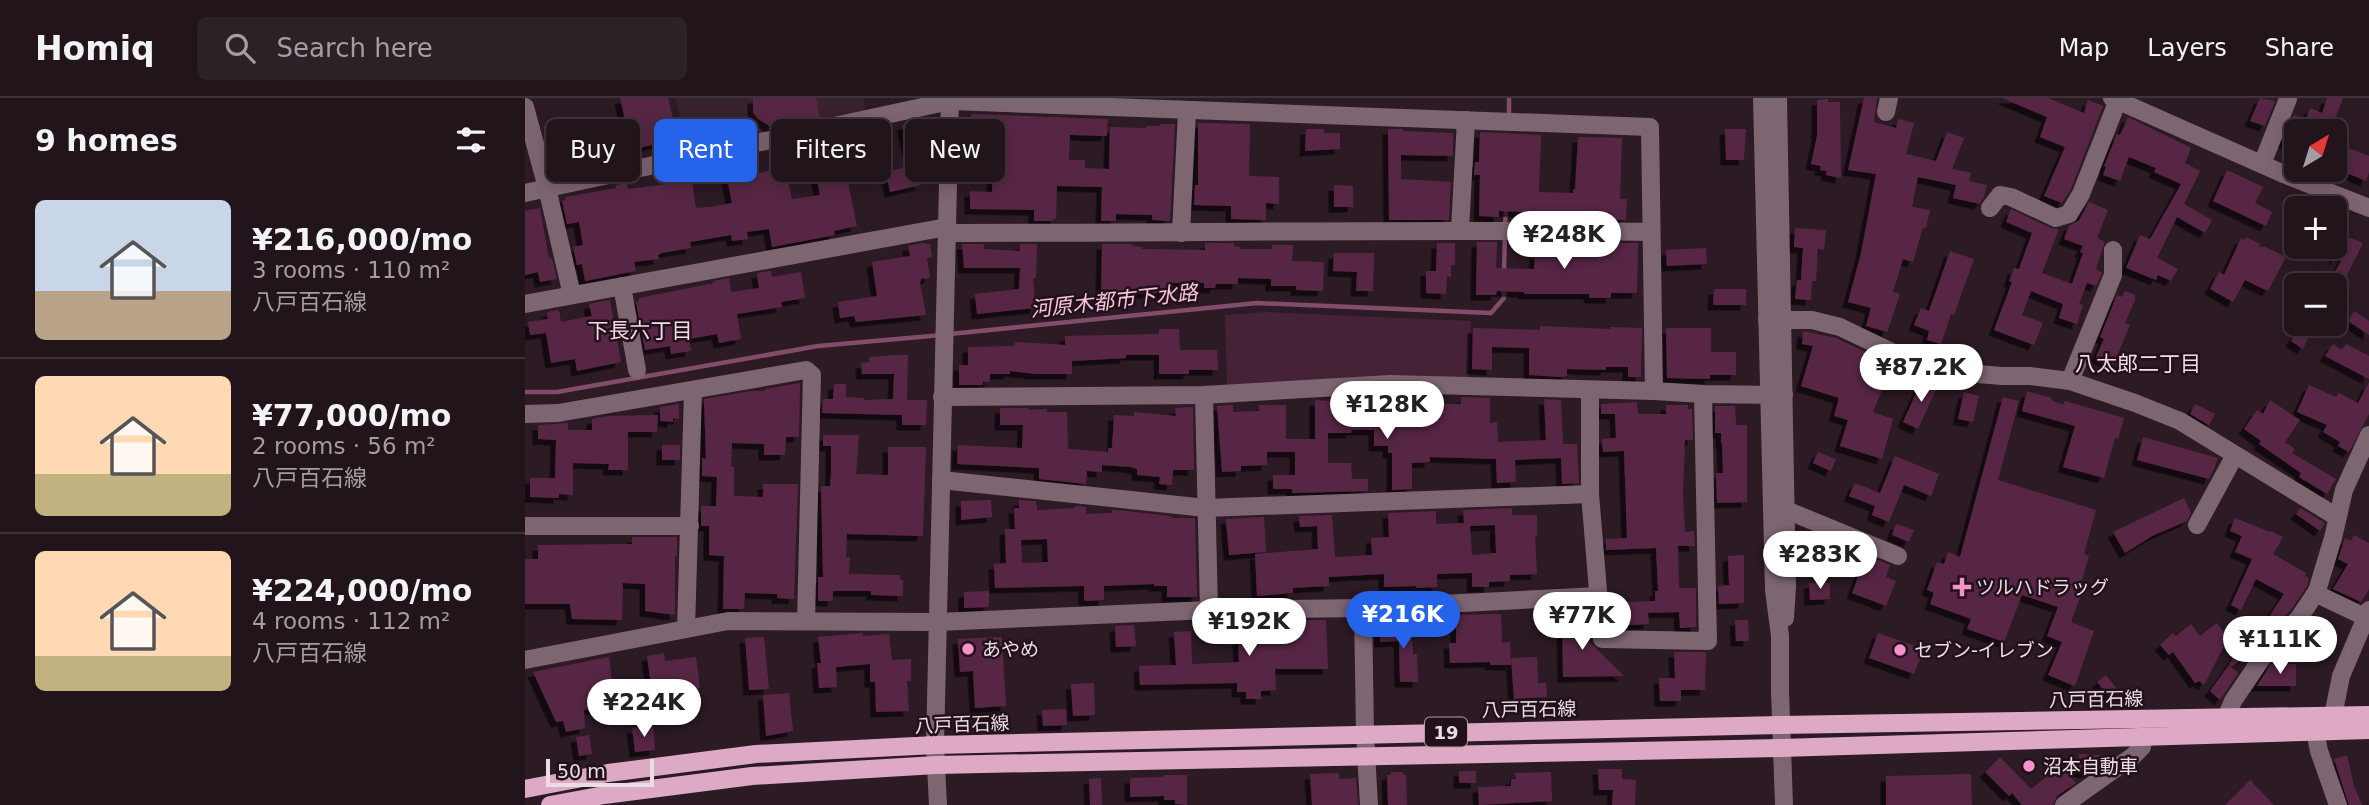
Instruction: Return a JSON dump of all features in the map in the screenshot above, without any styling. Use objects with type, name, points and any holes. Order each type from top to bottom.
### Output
[{"type":"main road","name":"八戸百石線","points":[[525,789],[608,774],[756,754],[935,745],[1780,725],[2369,715]]},
{"type":"main road","name":"八戸百石線","points":[[550,805],[604,795],[753,776],[936,765],[1781,748],[2369,730]]},
{"type":"street","points":[[1762,98],[1775,320],[1777,395],[1774,590],[1780,636],[1780,725],[1784,805]]},
{"type":"street","points":[[1775,320],[1778,98]]},
{"type":"street","points":[[1990,208],[2000,195],[2011,197],[2056,218],[2069,214],[2081,194],[2115,99],[2369,208]]},
{"type":"street","points":[[2262,164],[2288,99]]},
{"type":"street","points":[[938,805],[935,745],[950,100]]},
{"type":"street","points":[[525,193],[950,100],[1187,111],[1324,106],[1466,120],[1650,127],[1654,391]]},
{"type":"street","points":[[525,107],[572,295]]},
{"type":"street","points":[[1181,233],[1187,111]]},
{"type":"street","points":[[1460,229],[1466,120]]},
{"type":"street","points":[[525,304],[947,230],[1181,233],[1460,229],[1651,232]]},
{"type":"street","points":[[2070,381],[2113,275],[2113,250]]},
{"type":"street","points":[[622,286],[638,370]]},
{"type":"street","points":[[1775,320],[1812,320],[1840,327],[1892,352],[1953,372],[2070,381],[2136,403],[2180,421],[2337,517]]},
{"type":"street","points":[[525,414],[558,413],[806,370],[812,374],[806,621]]},
{"type":"street","points":[[942,397],[1204,395],[1390,384],[1777,395]]},
{"type":"street","points":[[1590,390],[1590,494],[1602,639],[1709,641],[1703,394]]},
{"type":"street","points":[[686,629],[693,391]]},
{"type":"street","points":[[1204,395],[1209,610]]},
{"type":"street","points":[[1777,395],[1786,510],[1787,587],[1780,691]]},
{"type":"street","points":[[2225,718],[2267,649],[2299,618],[2316,591],[2333,538],[2344,490],[2369,435]]},
{"type":"street","points":[[2197,526],[2235,455]]},
{"type":"street","points":[[941,480],[1206,508],[1590,494]]},
{"type":"street","points":[[1786,510],[1898,556]]},
{"type":"street","points":[[525,526],[690,526]]},
{"type":"street","points":[[2316,591],[2321,596],[2367,614],[2341,676],[2333,716]]},
{"type":"street","points":[[525,660],[728,621],[938,622],[1209,610],[1363,608],[1598,596]]},
{"type":"street","points":[[1363,608],[1369,805]]},
{"type":"street","points":[[2315,731],[2319,751],[2338,805]]},
{"type":"street","points":[[2064,805],[2133,757],[2142,747],[2143,737]]},
{"type":"shaded area","points":[[675,98],[863,98],[866,112],[834,119],[771,119],[771,133],[757,136],[757,119],[680,119]]},
{"type":"shaded area","points":[[1266,312],[1471,321],[1468,379],[1227,387],[1225,315]]},
{"type":"building","points":[[620,98],[668,98],[673,119],[654,119],[654,144],[640,148],[640,119],[625,119]]},
{"type":"building","points":[[753,98],[816,98],[820,118],[771,119],[771,127],[753,113]]},
{"type":"building","points":[[1864,98],[1877,98],[1874,122],[1896,128],[1898,119],[1914,123],[1906,154],[1936,161],[1947,132],[1964,138],[1952,169],[1971,173],[1969,181],[1987,185],[1980,204],[1953,198],[1956,185],[1918,177],[1912,207],[1930,210],[1913,262],[1903,259],[1893,292],[1900,294],[1887,332],[1866,326],[1871,308],[1848,302],[1861,253],[1876,174],[1848,170]]},
{"type":"building","points":[[2002,98],[2048,98],[2084,113],[2088,100],[2103,106],[2071,189],[2062,203],[2044,196],[2065,147],[2040,137],[2047,117]]},
{"type":"building","points":[[2260,98],[2275,101],[2265,126],[2250,121]]},
{"type":"building","points":[[2327,98],[2343,98],[2335,119],[2306,119],[2310,108],[2322,113]]},
{"type":"building","points":[[1828,99],[1828,102],[1840,102],[1841,178],[1826,175],[1827,171],[1820,170],[1821,166],[1811,164],[1817,136],[1817,100]]},
{"type":"building","points":[[971,114],[1108,119],[1107,136],[1070,135],[1069,160],[1085,160],[1085,168],[1109,169],[1110,127],[1146,128],[1175,124],[1170,221],[1152,220],[1152,215],[1116,214],[1116,221],[1101,221],[1102,187],[1057,186],[1056,219],[1053,221],[1034,221],[1034,210],[970,209],[970,191],[992,192],[992,182],[1005,182],[1005,119],[971,119]]},
{"type":"building","points":[[2128,117],[2191,148],[2185,163],[2200,171],[2184,204],[2212,220],[2205,233],[2177,217],[2157,258],[2178,269],[2171,281],[2158,275],[2156,280],[2126,268],[2140,235],[2150,239],[2181,184],[2154,172],[2156,168],[2129,157],[2120,181],[2103,175],[2117,134],[2120,135]]},
{"type":"building","points":[[1198,123],[1250,124],[1249,176],[1279,177],[1279,204],[1266,203],[1266,220],[1231,219],[1231,206],[1194,205],[1195,185],[1198,185]]},
{"type":"building","points":[[1306,129],[1324,129],[1324,133],[1340,133],[1340,149],[1305,151]]},
{"type":"building","points":[[1388,129],[1453,133],[1453,156],[1401,155],[1401,179],[1451,182],[1449,220],[1389,220]]},
{"type":"building","points":[[1725,129],[1746,129],[1744,160],[1726,160]]},
{"type":"building","points":[[1480,132],[1541,135],[1539,192],[1573,193],[1578,137],[1622,138],[1620,199],[1627,199],[1626,220],[1574,220],[1574,214],[1499,211],[1499,217],[1479,216],[1480,175],[1474,175],[1475,162],[1479,162]]},
{"type":"building","points":[[2347,147],[2369,156],[2366,181],[2347,173]]},
{"type":"building","points":[[905,168],[905,182],[920,182],[921,185],[890,192],[888,182],[891,182],[891,171]]},
{"type":"building","points":[[771,170],[771,182],[788,182],[792,199],[820,195],[817,182],[848,182],[857,226],[834,231],[835,235],[772,247],[769,229],[747,232],[748,239],[732,241],[731,235],[690,242],[691,248],[662,253],[658,255],[659,259],[634,262],[636,271],[585,281],[582,264],[577,265],[573,247],[583,245],[579,222],[567,224],[562,201],[566,200],[565,197],[616,188],[616,185],[627,183],[628,189],[692,182],[696,208],[710,207],[732,203],[728,182],[757,182],[757,174]]},
{"type":"building","points":[[2227,170],[2263,187],[2255,203],[2272,212],[2266,226],[2213,201]]},
{"type":"building","points":[[1334,185],[1353,186],[1353,207],[1334,207]]},
{"type":"building","points":[[2089,202],[2108,210],[2097,238],[2105,242],[2096,269],[2102,273],[2096,286],[2087,283],[2079,304],[2083,305],[2077,324],[2059,318],[2063,304],[2031,291],[2022,315],[2043,323],[2034,345],[1994,330],[2012,282],[2009,281],[2014,268],[2019,269],[2032,233],[2006,222],[2011,209],[2051,228],[2059,229],[2042,273],[2072,284],[2083,246],[2064,239],[2069,226],[2079,220]]},
{"type":"building","points":[[540,208],[549,259],[552,258],[557,279],[540,282],[538,272],[525,275],[525,211]]},
{"type":"building","points":[[1795,228],[1826,230],[1824,250],[1818,249],[1816,281],[1812,281],[1811,300],[1795,299],[1797,280],[1801,280],[1803,248],[1794,247]]},
{"type":"building","points":[[2246,237],[2260,244],[2259,247],[2265,247],[2285,259],[2268,291],[2245,280],[2233,302],[2210,289],[2219,272],[2224,275],[2241,238],[2245,240]]},
{"type":"building","points":[[2347,237],[2363,243],[2347,275],[2334,273],[2342,259],[2347,259]]},
{"type":"building","points":[[1477,242],[1497,242],[1496,268],[1534,269],[1535,254],[1560,255],[1561,243],[1638,243],[1637,293],[1611,293],[1611,298],[1589,298],[1589,294],[1524,294],[1497,291],[1496,295],[1476,295]]},
{"type":"building","points":[[1205,243],[1234,243],[1234,246],[1240,249],[1272,249],[1272,245],[1293,245],[1292,261],[1324,262],[1323,291],[1296,290],[1296,286],[1271,286],[1271,279],[1238,278],[1238,284],[1216,284],[1215,288],[1204,288],[1204,283],[1173,283],[1173,296],[1161,296],[1161,293],[1101,294],[1102,244],[1132,244],[1143,247],[1142,249],[1205,250]]},
{"type":"building","points":[[1437,243],[1455,243],[1455,265],[1451,265],[1451,277],[1447,276],[1446,294],[1426,293],[1426,271],[1436,271]]},
{"type":"building","points":[[930,244],[932,257],[927,258],[930,278],[921,279],[920,283],[926,315],[856,322],[854,316],[840,318],[838,302],[877,296],[872,262],[910,256],[908,246]]},
{"type":"building","points":[[962,244],[984,244],[984,249],[1020,251],[1020,244],[1037,244],[1036,278],[1033,278],[1036,308],[977,314],[975,294],[1019,289],[1020,268],[964,268]]},
{"type":"building","points":[[1706,248],[1707,264],[1667,266],[1666,250]]},
{"type":"building","points":[[1950,251],[1974,259],[1941,344],[1927,340],[1929,331],[1914,325],[1921,308],[1929,311]]},
{"type":"building","points":[[1334,253],[1374,253],[1373,291],[1356,291],[1357,272],[1333,271]]},
{"type":"building","points":[[771,271],[772,277],[801,272],[805,298],[781,302],[782,307],[737,314],[741,339],[719,343],[717,334],[689,339],[691,351],[671,354],[670,346],[645,350],[636,302],[639,298],[729,278],[731,292],[759,288],[757,273]]},
{"type":"building","points":[[1714,289],[1746,289],[1746,305],[1713,305]]},
{"type":"building","points":[[2125,291],[2135,295],[2135,300],[2125,323],[2130,325],[2113,365],[2096,357],[2104,339],[2100,337],[2117,295],[2122,297]]},
{"type":"building","points":[[610,300],[621,362],[577,371],[575,359],[551,363],[546,333],[530,335],[528,322],[548,319],[547,312],[559,310],[561,322],[592,316],[589,304]]},
{"type":"building","points":[[2354,311],[2369,321],[2369,335],[2348,321]]},
{"type":"building","points":[[1540,326],[1642,328],[1641,377],[1628,377],[1628,367],[1606,367],[1606,370],[1567,369],[1567,376],[1560,377],[1529,375],[1529,348],[1492,347],[1492,370],[1472,369],[1473,328],[1540,330]]},
{"type":"building","points":[[1666,328],[1711,328],[1711,352],[1736,352],[1736,375],[1710,375],[1710,379],[1667,378]]},
{"type":"building","points":[[1159,329],[1179,329],[1180,350],[1217,350],[1218,370],[1159,374],[1159,355],[1126,355],[1126,358],[1072,361],[1072,374],[1010,371],[1010,374],[990,374],[990,382],[983,382],[983,385],[959,385],[959,365],[968,365],[968,347],[1015,346],[1015,342],[1065,345],[1065,336],[1159,334]]},
{"type":"building","points":[[1803,331],[1836,338],[1870,354],[1866,364],[1889,373],[1873,412],[1893,419],[1882,459],[1840,446],[1848,420],[1834,416],[1839,398],[1801,386],[1813,346],[1802,344]]},
{"type":"building","points":[[2294,336],[2309,336],[2303,349],[2291,341]]},
{"type":"building","points":[[2333,344],[2342,350],[2346,344],[2369,356],[2369,379],[2325,356]]},
{"type":"building","points":[[908,355],[907,400],[927,400],[926,425],[902,425],[902,415],[822,413],[823,399],[833,399],[834,384],[846,384],[846,397],[864,400],[893,399],[894,374],[862,374],[861,363],[869,362],[869,357]]},
{"type":"building","points":[[1923,378],[1938,385],[1918,429],[1903,422]]},
{"type":"building","points":[[2369,382],[2369,414],[2349,452],[2338,446],[2340,442],[2323,432],[2327,425],[2297,412],[2309,385],[2336,397],[2339,393],[2358,403]]},
{"type":"building","points":[[800,383],[799,437],[786,437],[785,455],[764,455],[764,444],[732,443],[731,467],[734,467],[734,496],[763,497],[763,484],[798,484],[794,599],[777,598],[777,594],[745,593],[744,609],[723,609],[724,556],[709,555],[709,526],[701,526],[701,506],[716,506],[717,477],[702,476],[702,458],[706,459],[704,399],[765,391]]},
{"type":"building","points":[[2027,391],[2052,398],[2051,400],[2063,405],[2065,401],[2124,418],[2118,439],[2115,438],[2104,478],[2063,467],[2075,426],[2022,411]]},
{"type":"building","points":[[1964,392],[1979,396],[1973,422],[1958,419]]},
{"type":"building","points":[[1461,397],[1490,398],[1490,423],[1497,422],[1498,442],[1546,440],[1544,399],[1561,400],[1563,444],[1577,444],[1579,483],[1562,484],[1561,458],[1515,460],[1516,482],[1497,483],[1496,459],[1430,457],[1430,462],[1412,463],[1412,489],[1392,490],[1392,453],[1388,453],[1388,446],[1374,446],[1374,430],[1328,433],[1328,463],[1351,463],[1352,479],[1368,479],[1368,491],[1292,493],[1292,489],[1273,489],[1273,475],[1295,475],[1295,452],[1267,452],[1267,465],[1241,466],[1241,471],[1222,472],[1217,406],[1233,405],[1233,412],[1259,411],[1259,405],[1286,405],[1286,439],[1315,439],[1315,400],[1352,403],[1352,407],[1377,407],[1377,402],[1461,404]]},
{"type":"building","points":[[2003,397],[2019,401],[1998,480],[2096,510],[2084,554],[2089,556],[2078,594],[2081,595],[2071,622],[2094,631],[2075,686],[2048,675],[2062,642],[2047,636],[2058,607],[2022,595],[2004,642],[1967,629],[1971,619],[1930,604],[1934,593],[1927,590],[1937,562],[1944,564],[1948,552],[1960,557]]},
{"type":"building","points":[[2270,400],[2300,420],[2285,442],[2295,449],[2292,453],[2336,479],[2327,494],[2299,477],[2301,473],[2259,444],[2261,441],[2244,429],[2257,410],[2263,414]]},
{"type":"building","points":[[1637,402],[1638,414],[1666,414],[1666,405],[1688,405],[1688,409],[1692,409],[1693,440],[1685,440],[1683,495],[1685,532],[1694,531],[1695,546],[1678,546],[1679,588],[1696,588],[1696,627],[1680,628],[1679,612],[1648,613],[1649,624],[1612,626],[1610,603],[1655,601],[1655,591],[1658,591],[1656,548],[1606,550],[1606,539],[1627,538],[1624,451],[1603,452],[1602,439],[1616,438],[1615,414],[1601,414],[1601,404]]},
{"type":"building","points":[[679,404],[679,419],[673,418],[673,422],[660,421],[660,407]]},
{"type":"building","points":[[2195,404],[2215,414],[2209,425],[2190,414]]},
{"type":"building","points":[[1715,406],[1735,406],[1736,425],[1747,425],[1747,502],[1717,503],[1716,473],[1723,473],[1721,433],[1715,433]]},
{"type":"building","points":[[1193,407],[1194,470],[1173,470],[1172,485],[1159,484],[1160,477],[1137,475],[1137,469],[1130,467],[1102,465],[1102,472],[1087,471],[1086,484],[1039,479],[1039,468],[957,464],[958,445],[1022,448],[1023,425],[1000,425],[1000,408],[1067,412],[1068,449],[1108,452],[1108,448],[1112,448],[1114,415],[1134,416],[1134,412],[1176,416],[1175,408]]},
{"type":"building","points":[[658,415],[657,432],[628,432],[628,470],[608,470],[609,464],[573,463],[573,495],[559,494],[559,498],[530,497],[530,478],[555,478],[556,440],[538,439],[538,425],[568,423],[568,430],[592,430],[592,419]]},
{"type":"building","points":[[823,435],[859,435],[856,474],[888,475],[888,447],[926,447],[923,536],[847,534],[846,557],[850,557],[849,574],[900,575],[900,580],[903,580],[903,596],[871,595],[871,591],[833,591],[833,601],[818,601],[818,577],[823,577],[821,486],[830,486],[831,474],[831,446],[823,446]]},
{"type":"building","points":[[2143,437],[2218,458],[2209,479],[2137,460]]},
{"type":"building","points":[[662,445],[680,445],[680,460],[662,460]]},
{"type":"building","points":[[1818,452],[1836,459],[1831,471],[1813,463]]},
{"type":"building","points":[[1895,456],[1939,474],[1931,496],[1904,485],[1889,522],[1872,515],[1875,506],[1849,496],[1855,483],[1880,493]]},
{"type":"building","points":[[2184,498],[2191,513],[2187,521],[2152,536],[2125,553],[2113,532]]},
{"type":"building","points":[[991,500],[992,517],[961,520],[961,501]]},
{"type":"building","points":[[1019,500],[1036,501],[1037,510],[1075,506],[1086,507],[1086,514],[1112,513],[1112,510],[1117,510],[1172,518],[1195,518],[1197,597],[1167,597],[1167,586],[1154,584],[1104,586],[1104,600],[1087,601],[1084,600],[1084,586],[995,588],[994,564],[1006,563],[1005,529],[1015,529],[1014,508],[1019,508]],"holes":[[[1047,539],[1048,562],[1022,563],[1021,540]]]},
{"type":"building","points":[[1512,508],[1512,515],[1537,515],[1537,574],[1510,575],[1510,581],[1489,582],[1489,587],[1472,587],[1472,573],[1437,574],[1437,587],[1416,588],[1384,587],[1384,574],[1329,577],[1329,586],[1293,588],[1293,593],[1257,596],[1255,554],[1318,549],[1317,526],[1300,527],[1299,516],[1332,515],[1335,557],[1372,555],[1371,538],[1389,537],[1388,513],[1436,511],[1436,524],[1464,523],[1463,510]],"holes":[[[1495,525],[1496,553],[1472,555],[1470,526]]]},
{"type":"building","points":[[2300,508],[2325,523],[2320,531],[2296,514]]},
{"type":"building","points":[[1264,517],[1266,552],[1229,555],[1226,519]]},
{"type":"building","points":[[2235,518],[2283,537],[2273,554],[2306,573],[2305,576],[2309,578],[2307,586],[2290,611],[2273,628],[2265,623],[2284,594],[2256,579],[2241,610],[2231,605],[2252,559],[2235,552],[2242,536],[2230,531]]},
{"type":"building","points":[[1896,524],[1914,530],[1909,542],[1892,535]]},
{"type":"building","points":[[2354,535],[2369,543],[2369,589],[2361,602],[2333,589],[2348,564],[2338,559],[2345,538],[2351,541]]},
{"type":"building","points":[[632,537],[677,537],[675,615],[645,611],[645,584],[623,583],[622,620],[572,619],[570,604],[525,604],[525,559],[538,559],[538,545],[632,544]]},
{"type":"building","points":[[1744,555],[1744,603],[1719,604],[1718,586],[1729,585],[1728,556]]},
{"type":"building","points":[[1866,555],[1890,565],[1886,577],[1896,581],[1886,606],[1852,593]]},
{"type":"building","points":[[1809,583],[1830,583],[1830,599],[1810,600]]},
{"type":"building","points":[[989,591],[989,607],[964,608],[964,592]]},
{"type":"building","points":[[1581,611],[1582,627],[1575,628],[1624,676],[1563,677],[1562,612]]},
{"type":"building","points":[[1501,614],[1502,643],[1510,642],[1511,665],[1490,665],[1490,662],[1450,663],[1449,643],[1456,643],[1456,615]]},
{"type":"building","points":[[1277,620],[1326,620],[1328,669],[1275,669],[1276,690],[1261,691],[1261,699],[1246,699],[1246,692],[1237,692],[1237,683],[1140,685],[1139,666],[1176,665],[1174,632],[1191,631],[1192,664],[1239,662],[1238,630],[1277,628]]},
{"type":"building","points":[[1735,620],[1748,620],[1749,641],[1736,641]]},
{"type":"building","points":[[2217,623],[2228,638],[2204,685],[2199,681],[2195,683],[2173,652],[2169,655],[2160,645],[2173,633],[2176,636],[2191,624],[2200,636]]},
{"type":"building","points":[[1134,625],[1136,646],[1116,647],[1115,626]]},
{"type":"building","points":[[1411,626],[1413,654],[1417,654],[1418,682],[1400,682],[1399,641],[1380,642],[1380,628]]},
{"type":"building","points":[[2254,631],[2263,638],[2254,650],[2232,667],[2229,664]]},
{"type":"building","points":[[863,633],[863,636],[889,634],[892,660],[911,659],[911,681],[907,681],[909,711],[876,712],[875,682],[870,682],[870,664],[836,667],[837,687],[819,688],[817,663],[821,663],[818,637]]},
{"type":"building","points":[[1878,633],[1924,649],[1914,674],[1869,658]]},
{"type":"building","points":[[764,637],[769,689],[749,690],[745,638]]},
{"type":"building","points":[[1002,637],[1006,706],[975,708],[973,671],[960,672],[958,639]]},
{"type":"building","points":[[1674,652],[1706,652],[1705,690],[1681,690],[1681,701],[1660,701],[1659,678],[1675,678]]},
{"type":"building","points":[[664,653],[665,661],[696,657],[700,688],[677,691],[676,682],[651,685],[647,656]]},
{"type":"building","points":[[609,657],[612,680],[607,680],[607,684],[593,686],[596,709],[584,710],[585,728],[566,732],[563,721],[556,722],[533,672]]},
{"type":"building","points":[[1537,657],[1538,683],[1546,683],[1547,697],[1514,699],[1511,658]]},
{"type":"building","points":[[2271,664],[2296,664],[2296,686],[2257,686]]},
{"type":"building","points":[[2229,665],[2238,673],[2220,700],[2210,691]]},
{"type":"building","points":[[2106,675],[2120,693],[2111,700],[2097,682]]},
{"type":"building","points":[[1094,683],[1095,715],[1073,716],[1071,684]]},
{"type":"building","points":[[789,693],[793,731],[766,736],[763,695]]},
{"type":"building","points":[[1066,709],[1067,725],[1043,726],[1042,710]]},
{"type":"building","points":[[653,726],[655,750],[635,752],[632,728]]},
{"type":"building","points":[[589,735],[592,754],[579,756],[576,737]]},
{"type":"building","points":[[2079,754],[2104,755],[2103,763],[2091,772],[2079,772]]},
{"type":"building","points":[[2347,755],[2354,786],[2362,805],[2349,805],[2334,759]]},
{"type":"building","points":[[2000,757],[2031,789],[2054,771],[2059,778],[2066,772],[2076,783],[2057,796],[2053,805],[2022,805],[2012,793],[2009,796],[1985,772]]},
{"type":"building","points":[[1598,769],[1622,769],[1622,779],[1636,780],[1635,805],[1612,805],[1613,790],[1599,790]]},
{"type":"building","points":[[1459,771],[1476,771],[1476,783],[1459,783]]},
{"type":"building","points":[[1391,772],[1403,772],[1403,775],[1406,775],[1407,805],[1388,805],[1387,775],[1391,775]]},
{"type":"building","points":[[1551,772],[1552,801],[1479,805],[1478,787],[1511,786],[1511,779],[1516,779],[1515,773]]},
{"type":"building","points":[[1339,773],[1339,779],[1356,778],[1358,805],[1312,805],[1310,774]]},
{"type":"building","points":[[1971,774],[1972,805],[1886,805],[1886,776]]},
{"type":"building","points":[[1187,775],[1187,805],[1175,804],[1175,800],[1164,800],[1164,796],[1130,797],[1130,778]]},
{"type":"building","points":[[1101,778],[1102,805],[1090,805],[1089,779]]},
{"type":"building","points":[[2250,780],[2274,805],[2225,805]]},
{"type":"waterway","name":"河原木都市下水路","points":[[1509,98],[1509,118]]},
{"type":"waterway","name":"河原木都市下水路","points":[[1505,227],[1506,207]]},
{"type":"waterway","name":"河原木都市下水路","points":[[1504,272],[1505,235]]},
{"type":"waterway","name":"河原木都市下水路","points":[[950,334],[1257,303],[1491,313],[1504,298],[1504,288]]},
{"type":"waterway","name":"河原木都市下水路","points":[[525,392],[557,392],[818,346],[942,335]]},
{"type":"place","name":"ツルハドラッグ","points":[[1962,587]]},
{"type":"place","name":"あやめ","points":[[968,649]]},
{"type":"place","name":"セブン-イレブン","points":[[1900,650]]},
{"type":"place","name":"沼本自動車","points":[[2029,766]]},
{"type":"district","name":"下長六丁目","points":[[640,331]]},
{"type":"district","name":"八太郎二丁目","points":[[2138,364]]}]
